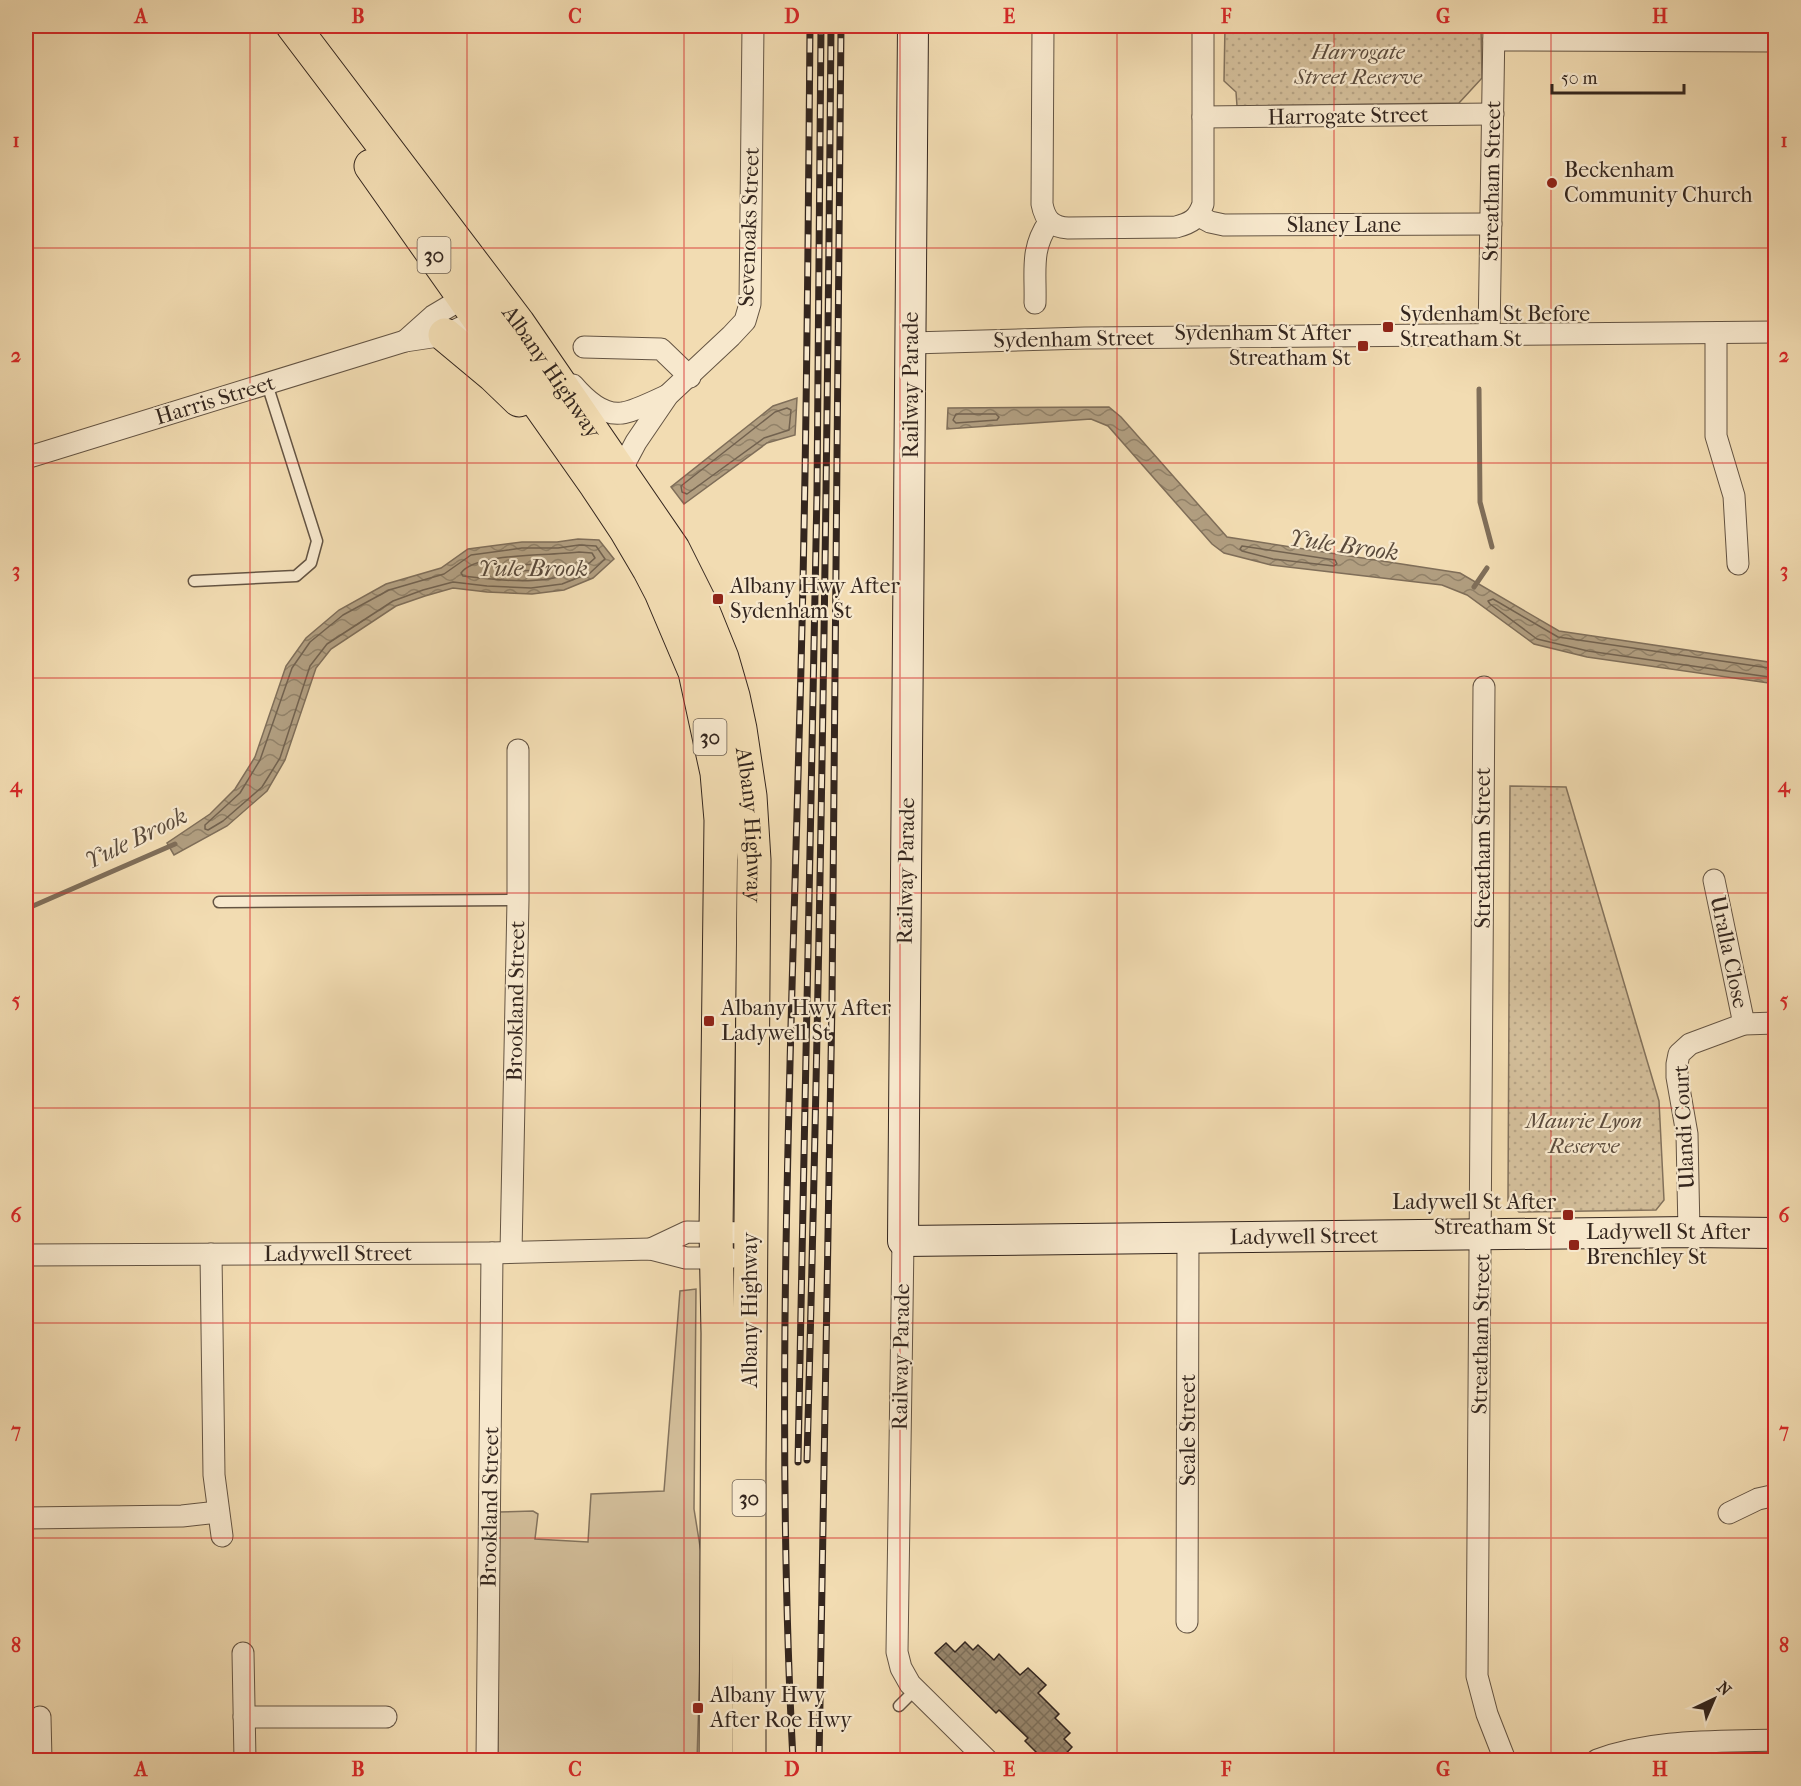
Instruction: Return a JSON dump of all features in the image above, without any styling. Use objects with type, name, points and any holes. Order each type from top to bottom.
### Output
[{"type":"highway","name":"Albany Highway","points":[[271,26],[491,306]]},
{"type":"highway","name":"Albany Highway","points":[[293,26],[491,306],[608,478],[673,549],[699,601],[722,658],[741,733],[750,796],[754,860],[750,1245],[749,1761]]},
{"type":"highway","points":[[445,334],[493,375],[538,420],[569,465],[608,478]]},
{"type":"highway","name":"Albany Highway","points":[[608,478],[627,530],[661,592],[695,672],[717,773],[721,820],[716,1244],[716,1761]]},
{"type":"street","name":"Sevenoaks Street","points":[[608,478],[668,395],[690,377],[745,321],[750,304],[753,26]]},
{"type":"street","name":"Railway Parade","points":[[913,26],[903,1241],[896,1635],[901,1668],[915,1690],[987,1761]]},
{"type":"street","points":[[1042,26],[1042,204],[1049,222],[1059,228],[1176,227],[1190,224],[1199,216],[1203,204],[1203,26]]},
{"type":"street","points":[[1494,33],[1776,41]]},
{"type":"street","name":"Streatham Street","points":[[1489,336],[1494,33]]},
{"type":"street","name":"Harrogate Street","points":[[1203,117],[1493,114]]},
{"type":"street","name":"Slaney Lane","points":[[1199,216],[1210,222],[1224,225],[1491,224]]},
{"type":"street","points":[[1035,303],[1036,247],[1049,222]]},
{"type":"street","name":"Harris Street","points":[[26,458],[405,342],[445,334],[491,306]]},
{"type":"street","name":"Harris Street","points":[[405,342],[433,316],[491,306]]},
{"type":"street","name":"Sevenoaks Street","points":[[491,306],[597,407],[623,413],[668,395]]},
{"type":"street","name":"Sydenham Street","points":[[912,343],[1084,338],[1776,332]]},
{"type":"street","points":[[1716,333],[1716,436],[1734,496],[1738,564]]},
{"type":"street","points":[[584,347],[661,349],[690,377]]},
{"type":"street","name":"Streatham Street","points":[[1484,687],[1482,1236],[1477,1676],[1487,1714],[1505,1761]]},
{"type":"street","name":"Brookland Street","points":[[487,1761],[502,1253],[518,900],[518,750]]},
{"type":"street","name":"Uralla Close","points":[[1714,880],[1744,1024]]},
{"type":"street","name":"Ulandi Court","points":[[1689,1232],[1687,1134],[1677,1077],[1679,1054],[1689,1044],[1744,1024],[1776,1023]]},
{"type":"street","name":"Ladywell Street","points":[[903,1241],[1776,1233]]},
{"type":"street","name":"Seale Street","points":[[1187,1622],[1188,1237]]},
{"type":"street","name":"Ladywell Street","points":[[26,1255],[502,1253],[651,1249],[686,1258],[716,1244],[750,1245]]},
{"type":"street","points":[[211,1254],[214,1475],[222,1536]]},
{"type":"street","points":[[1729,1513],[1758,1499],[1776,1495]]},
{"type":"street","points":[[26,1518],[182,1516],[218,1512]]},
{"type":"street","points":[[243,1653],[245,1761]]},
{"type":"street","points":[[40,1717],[41,1761]]},
{"type":"street","points":[[244,1717],[386,1717]]},
{"type":"street","points":[[1597,1761],[1635,1749],[1675,1752],[1776,1740]]},
{"type":"lane","points":[[194,581],[296,576],[311,563],[317,542],[267,384]]},
{"type":"lane","points":[[219,902],[518,900]]},
{"type":"lane","points":[[898,1706],[915,1690]]},
{"type":"green space","name":"Harrogate Street Reserve","points":[[1225,26],[1481,26],[1482,78],[1459,103],[1237,106],[1236,92],[1224,81]]},
{"type":"green space","name":"Maurie Lyon Reserve","points":[[1510,786],[1566,787],[1659,1101],[1664,1200],[1656,1210],[1519,1212],[1508,1201]]},
{"type":"green space","points":[[696,1289],[694,1509],[703,1565],[697,1760],[498,1760],[498,1512],[533,1511],[538,1514],[535,1539],[588,1542],[591,1494],[664,1491],[680,1291]]},
{"type":"water","points":[[797,398],[795,435],[767,443],[684,504],[671,487],[773,406]]},
{"type":"water","points":[[1109,407],[1121,417],[1227,537],[1460,573],[1559,631],[1775,663],[1775,684],[1587,657],[1534,644],[1467,595],[1442,585],[1271,565],[1224,553],[1212,544],[1108,426],[1091,419],[947,429],[948,408]]},
{"type":"water","name":"Yule Brook","points":[[578,539],[599,540],[614,559],[593,578],[564,590],[532,594],[453,588],[396,606],[331,649],[316,668],[285,760],[267,791],[227,826],[174,855],[167,843],[210,814],[235,789],[255,757],[286,666],[306,638],[339,610],[386,584],[441,568],[468,549],[522,542],[557,542]]},
{"type":"building","points":[[965,1642],[973,1650],[978,1645],[994,1660],[999,1654],[1020,1675],[1028,1668],[1046,1685],[1038,1693],[1059,1714],[1055,1718],[1070,1733],[1064,1739],[1072,1747],[1059,1761],[1045,1761],[1025,1741],[1028,1738],[999,1710],[996,1713],[935,1653],[946,1643],[955,1652]]},
{"type":"waterway","points":[[1479,389],[1480,502],[1492,547]]},
{"type":"waterway","points":[[1474,587],[1487,568]]},
{"type":"waterway","name":"Yule Brook","points":[[26,909],[175,844]]},
{"type":"railway","points":[[793,1760],[785,1506],[786,1251],[803,562],[810,26]]},
{"type":"railway","points":[[798,1462],[817,492],[821,26]]},
{"type":"railway","points":[[807,1460],[816,1102],[831,26]]},
{"type":"railway","points":[[819,1760],[832,1001],[841,26]]},
{"type":"place","name":"Beckenham Community Church","points":[[1552,183]]},
{"type":"place","name":"Sydenham St Before Streatham St","points":[[1388,327]]},
{"type":"place","name":"Sydenham St After Streatham St","points":[[1363,346]]},
{"type":"place","name":"Albany Hwy After Sydenham St","points":[[718,599]]},
{"type":"place","name":"Albany Hwy After Ladywell St","points":[[709,1021]]},
{"type":"place","name":"Ladywell St After Streatham St","points":[[1568,1215]]},
{"type":"place","name":"Ladywell St After Brenchley St","points":[[1574,1245]]},
{"type":"place","name":"Albany Hwy After Roe Hwy","points":[[698,1708]]}]
